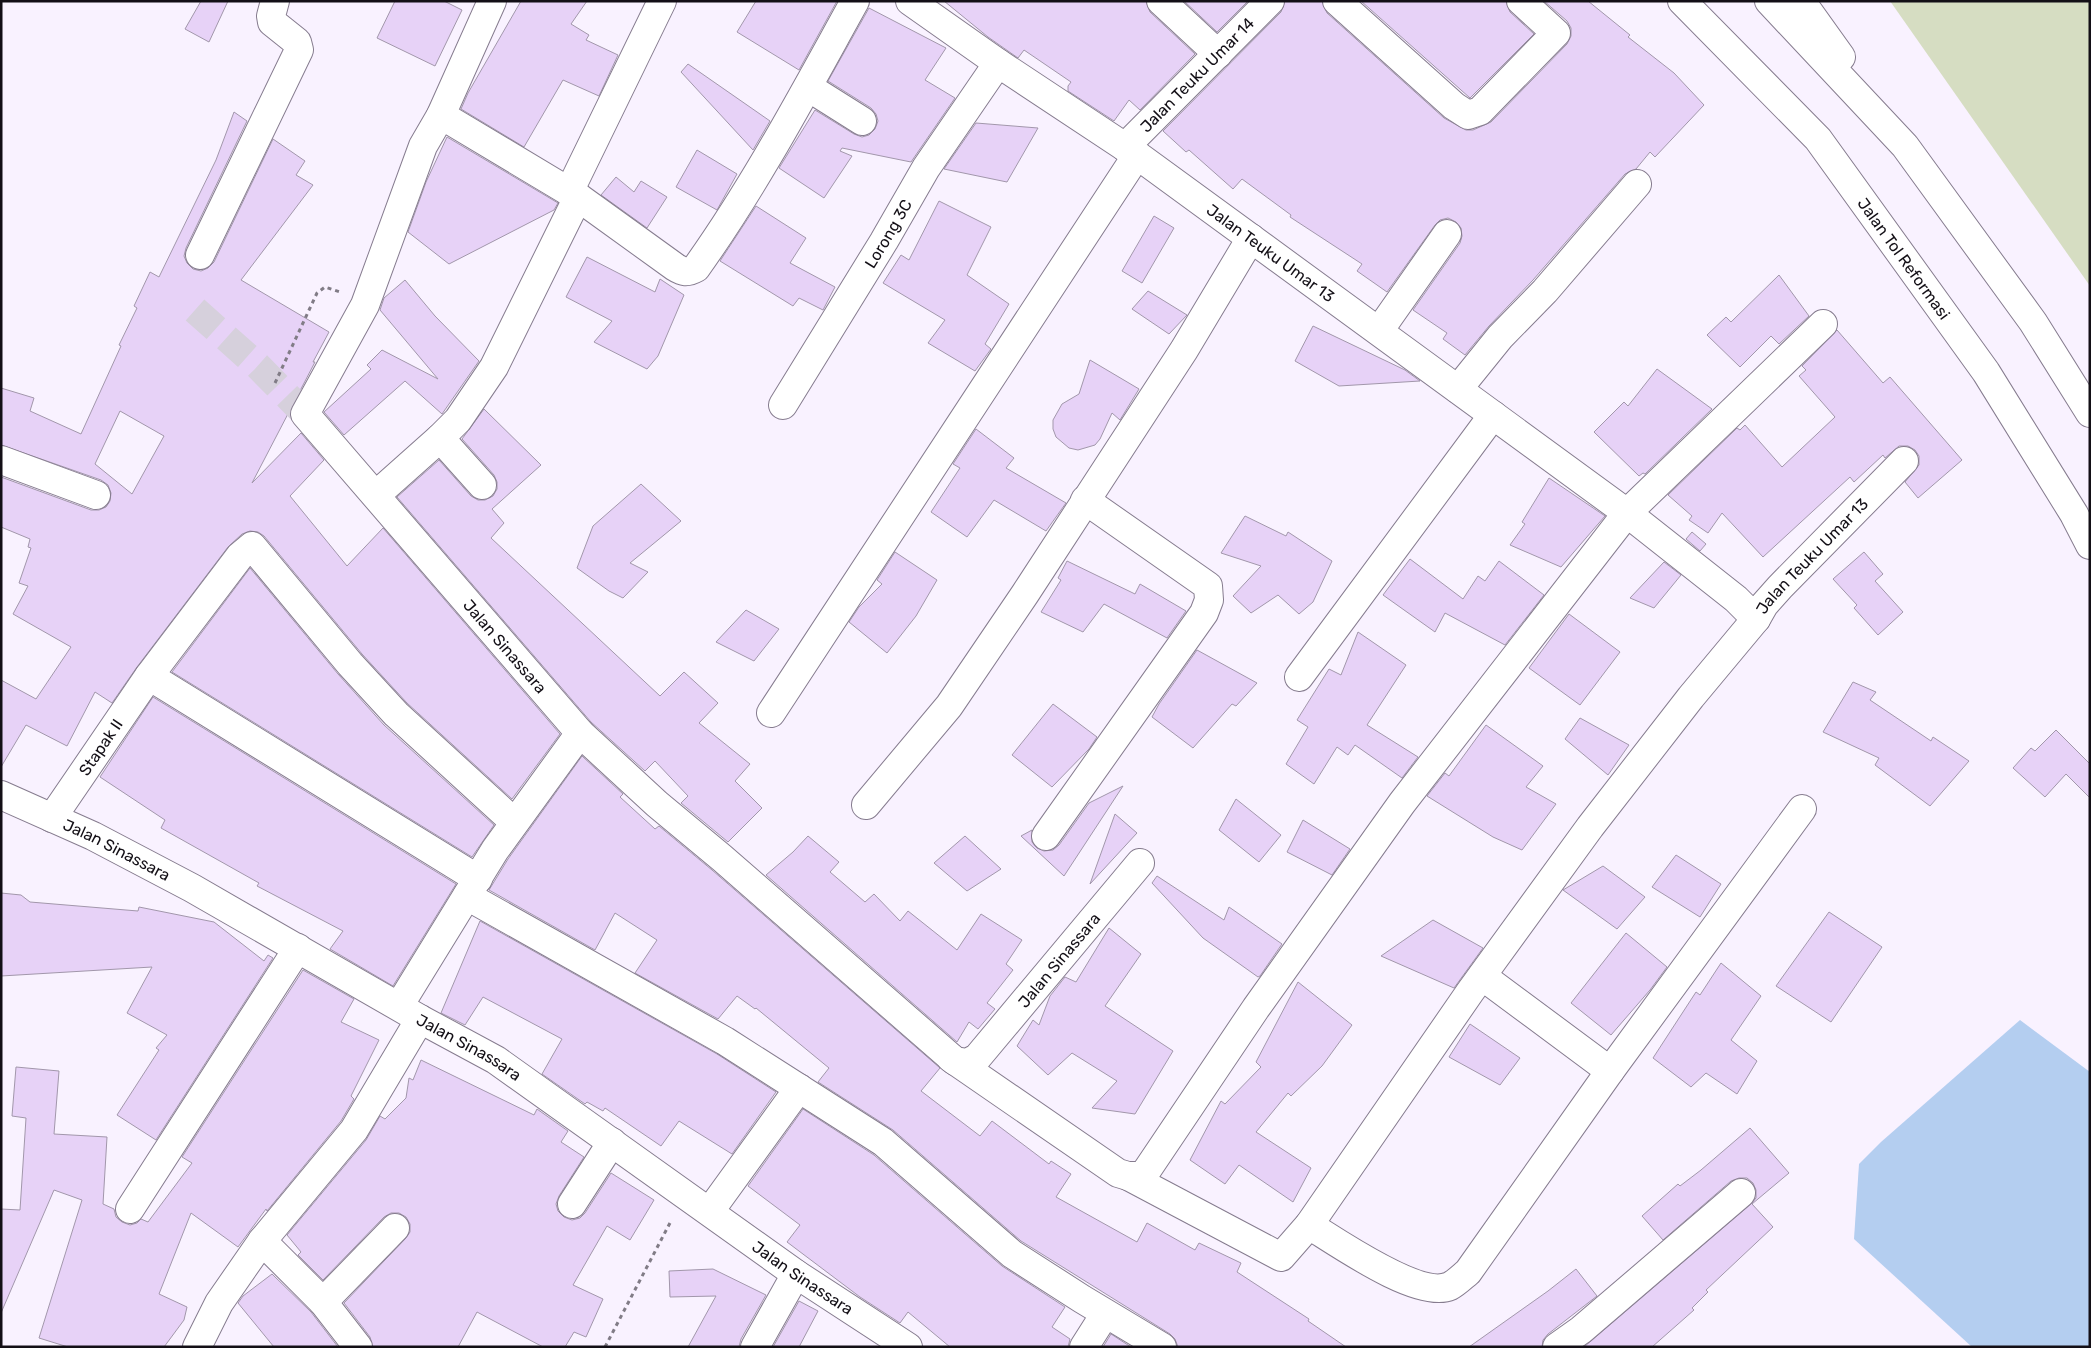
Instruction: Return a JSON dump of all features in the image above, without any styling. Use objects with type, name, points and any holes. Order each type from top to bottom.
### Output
[{"type":"main road","points":[[200,255],[299,50],[297,42],[272,22],[271,16],[274,1]]},
{"type":"main road","points":[[365,305],[423,146],[441,115],[492,1]]},
{"type":"main road","points":[[376,495],[458,420],[494,367],[662,1]]},
{"type":"main road","points":[[441,115],[574,194],[674,267],[683,272],[689,272],[696,268],[726,225],[808,87],[855,1]]},
{"type":"main road","points":[[1161,1],[1218,54]]},
{"type":"main road","name":"Jalan Teuku Umar 14","points":[[771,713],[1131,151],[1218,54],[1270,1]]},
{"type":"main road","points":[[1337,1],[1454,106],[1464,113],[1472,114],[1480,111],[1556,33],[1521,1]]},
{"type":"main road","points":[[1670,1],[1818,140]]},
{"type":"main road","name":"Jalan Tol Reformasi","points":[[1682,1],[1818,140],[1986,372],[2074,514],[2090,545]]},
{"type":"main road","points":[[1769,1],[1905,146]]},
{"type":"main road","points":[[1801,1],[2034,322],[2090,413]]},
{"type":"main road","name":"Jalan Teuku Umar 13","points":[[916,3],[998,63],[1131,151],[1458,389],[1627,513],[1736,599],[1756,619],[1764,605],[1780,587],[1904,461]]},
{"type":"main road","name":"Lorong 3C","points":[[783,405],[884,241],[926,168],[998,63]]},
{"type":"main road","points":[[808,87],[862,122]]},
{"type":"main road","points":[[1458,389],[1500,337],[1545,291],[1637,184]]},
{"type":"main road","points":[[1378,331],[1446,234]]},
{"type":"main road","points":[[866,805],[949,706],[1025,594],[1184,350],[1251,238]]},
{"type":"main road","name":"Jalan Sinassara","points":[[365,305],[305,414],[580,733],[657,804],[722,858],[951,1058],[1118,1173],[1137,1175],[1282,1257],[1310,1225]]},
{"type":"main road","points":[[1137,1175],[1402,803],[1627,513],[1823,324]]},
{"type":"main road","points":[[1299,677],[1493,415]]},
{"type":"main road","points":[[440,438],[482,485]]},
{"type":"main road","points":[[1,460],[96,495]]},
{"type":"main road","points":[[1046,836],[1204,612],[1209,600],[1208,586],[1085,500]]},
{"type":"main road","name":"Stapak II","points":[[52,818],[149,676],[240,556],[252,546],[350,664],[390,707],[442,758],[514,822]]},
{"type":"main road","points":[[1756,619],[1732,646],[1590,827],[1482,976],[1310,1225],[1406,1281],[1426,1288],[1450,1287],[1468,1272],[1610,1071],[1802,809]]},
{"type":"main road","points":[[149,676],[472,887],[725,1041],[883,1142],[1012,1254],[1105,1314],[1162,1347]]},
{"type":"main road","points":[[197,1347],[219,1303],[262,1241],[354,1130],[472,887],[514,822],[580,733]]},
{"type":"main road","name":"Jalan Sinassara","points":[[1,795],[93,836],[151,867],[496,1060],[796,1274],[908,1347]]},
{"type":"main road","name":"Jalan Sinassara","points":[[951,1058],[955,1061],[967,1063],[977,1058],[1140,863]]},
{"type":"main road","points":[[130,1209],[298,948]]},
{"type":"main road","points":[[1482,976],[1610,1071]]},
{"type":"main road","points":[[710,1211],[799,1088]]},
{"type":"main road","points":[[572,1204],[612,1142]]},
{"type":"main road","points":[[1557,1347],[1581,1330],[1741,1193]]},
{"type":"main road","points":[[323,1302],[395,1228]]},
{"type":"main road","points":[[262,1241],[323,1302],[358,1347]]},
{"type":"main road","points":[[755,1347],[796,1274]]},
{"type":"main road","points":[[1084,1347],[1105,1314]]},
{"type":"path","points":[[275,384],[319,291],[325,287],[330,287],[365,305]]},
{"type":"path","points":[[605,1347],[686,1194]]},
{"type":"green space","points":[[1890,1],[2090,1],[2090,286]]},
{"type":"water","points":[[2020,1020],[2090,1072],[2090,1347],[1972,1347],[1854,1239],[1859,1164],[1881,1142]]},
{"type":"building","points":[[201,1],[228,1],[209,42],[185,29]]},
{"type":"building","points":[[395,1],[444,1],[462,10],[435,66],[377,38]]},
{"type":"building","points":[[521,1],[587,1],[571,24],[589,35],[586,40],[618,55],[599,96],[563,80],[524,147],[461,109],[468,93]]},
{"type":"building","points":[[756,1],[837,1],[799,70],[737,32]]},
{"type":"building","points":[[944,1],[1146,1],[1150,12],[1195,54],[1140,110],[1129,100],[1114,121],[1068,91],[1068,86],[1071,82],[1024,50],[1018,58],[988,37]]},
{"type":"building","points":[[1184,1],[1248,1],[1217,32]]},
{"type":"building","points":[[1285,1],[1322,1],[1327,13],[1444,118],[1466,130],[1473,130],[1491,122],[1567,44],[1571,36],[1571,28],[1567,21],[1544,1],[1588,1],[1630,35],[1628,37],[1674,73],[1704,105],[1655,157],[1650,152],[1636,169],[1625,174],[1465,355],[1443,339],[1447,333],[1413,310],[1460,243],[1462,236],[1461,228],[1456,222],[1448,218],[1440,220],[1435,225],[1387,292],[1357,271],[1362,264],[1290,217],[1291,215],[1242,179],[1233,189],[1189,150],[1186,152],[1163,131],[1281,12]]},
{"type":"building","points":[[1361,1],[1506,1],[1510,12],[1534,34],[1470,98]]},
{"type":"building","points":[[869,8],[946,48],[925,80],[955,98],[911,162],[842,148],[840,151],[852,156],[824,198],[779,168],[815,110],[862,137],[869,135],[875,129],[878,121],[876,114],[871,108],[828,81]]},
{"type":"building","points":[[688,64],[770,121],[753,150],[681,72]]},
{"type":"building","points":[[234,112],[247,121],[186,248],[184,256],[187,263],[193,269],[201,271],[208,268],[214,262],[273,139],[305,161],[296,175],[313,185],[241,280],[329,332],[252,483],[301,433],[324,460],[290,496],[347,566],[383,528],[560,734],[512,799],[407,703],[362,654],[264,536],[258,532],[250,531],[242,534],[228,547],[112,703],[95,692],[67,746],[26,725],[1,767],[1,680],[36,699],[71,647],[13,614],[28,586],[19,583],[31,548],[28,547],[30,539],[1,527],[1,477],[91,510],[99,510],[106,507],[110,501],[111,493],[108,485],[101,480],[1,445],[1,388],[34,398],[30,411],[81,434],[121,346],[119,345],[137,308],[134,306],[150,272],[159,277],[216,160]],"holes":[[[120,411],[164,436],[132,494],[95,464]]]},
{"type":"building","points":[[976,123],[1038,128],[1007,182],[944,169]]},
{"type":"building","points":[[447,137],[558,203],[554,210],[449,264],[408,232],[426,182]]},
{"type":"building","points":[[697,150],[737,174],[717,210],[676,187]]},
{"type":"building","points":[[616,177],[634,192],[641,181],[667,197],[647,228],[601,195]]},
{"type":"building","points":[[939,201],[991,227],[967,275],[1009,304],[985,344],[991,349],[975,371],[928,343],[945,320],[883,283],[901,255],[909,260]]},
{"type":"building","points":[[756,206],[806,238],[790,263],[835,287],[823,310],[799,298],[793,306],[720,261]]},
{"type":"building","points":[[1154,216],[1174,228],[1142,283],[1122,271]]},
{"type":"building","points":[[587,257],[655,292],[660,279],[684,295],[658,356],[647,369],[594,342],[612,321],[566,297]]},
{"type":"building","points":[[1779,275],[1809,316],[1779,344],[1771,336],[1740,367],[1707,335],[1726,317],[1731,322]]},
{"type":"building","points":[[405,280],[435,316],[479,361],[442,414],[405,381],[344,435],[324,412],[371,369],[367,365],[382,350],[438,379],[380,310],[384,298]]},
{"type":"building","points":[[1148,291],[1187,315],[1169,334],[1132,309]]},
{"type":"building","points":[[1313,326],[1405,370],[1420,381],[1339,386],[1295,361]]},
{"type":"building","points":[[1837,330],[1883,383],[1890,377],[1962,460],[1918,498],[1905,482],[1919,465],[1919,456],[1915,450],[1908,446],[1899,446],[1885,458],[1883,455],[1854,482],[1850,477],[1763,557],[1722,513],[1708,533],[1689,520],[1692,516],[1668,495],[1737,428],[1740,430],[1745,425],[1782,467],[1835,417],[1799,376],[1806,370],[1802,366]]},
{"type":"building","points":[[1090,360],[1139,389],[1120,420],[1112,413],[1100,439],[1095,445],[1078,450],[1069,448],[1056,437],[1053,429],[1053,420],[1062,404],[1079,394]]},
{"type":"building","points":[[1657,369],[1712,409],[1645,474],[1643,473],[1639,476],[1594,432],[1624,402],[1628,406]]},
{"type":"building","points":[[484,409],[541,465],[492,509],[504,523],[491,538],[660,696],[684,672],[718,703],[699,723],[750,764],[735,781],[762,808],[728,842],[681,803],[688,796],[655,761],[645,771],[591,722],[397,497],[439,460],[471,496],[478,500],[485,500],[493,496],[497,489],[494,475],[462,439]]},
{"type":"building","points":[[976,429],[1014,458],[1006,468],[1066,503],[1046,531],[994,500],[967,537],[931,512],[960,468],[953,464]]},
{"type":"building","points":[[1549,478],[1605,516],[1561,567],[1510,545],[1525,524],[1522,522]]},
{"type":"building","points":[[641,484],[681,521],[630,563],[648,572],[623,598],[609,591],[577,568],[593,526]]},
{"type":"building","points":[[1245,516],[1286,536],[1288,532],[1332,561],[1313,602],[1299,614],[1278,595],[1251,613],[1233,596],[1261,566],[1221,553]]},
{"type":"building","points":[[1692,532],[1706,544],[1700,551],[1686,539]]},
{"type":"building","points":[[895,552],[937,580],[916,616],[887,653],[849,622],[859,607],[882,584],[877,580]]},
{"type":"building","points":[[1864,552],[1883,574],[1875,581],[1903,612],[1878,635],[1854,608],[1857,605],[1833,579]]},
{"type":"building","points":[[1410,559],[1463,599],[1478,576],[1485,581],[1499,561],[1544,595],[1505,645],[1445,613],[1435,632],[1383,595]]},
{"type":"building","points":[[1067,561],[1135,594],[1140,584],[1186,611],[1167,638],[1104,604],[1083,632],[1041,612],[1061,580],[1058,578]]},
{"type":"building","points":[[1664,562],[1681,575],[1654,608],[1630,598]]},
{"type":"building","points":[[250,568],[338,674],[384,725],[494,825],[472,857],[172,672]]},
{"type":"building","points":[[746,610],[779,629],[754,661],[716,642]]},
{"type":"building","points":[[1569,614],[1620,652],[1580,705],[1529,668]]},
{"type":"building","points":[[1358,632],[1406,665],[1367,725],[1418,757],[1402,778],[1355,745],[1348,755],[1337,747],[1314,784],[1286,764],[1308,727],[1297,720],[1329,669],[1341,675]]},
{"type":"building","points":[[1197,650],[1257,683],[1236,706],[1232,704],[1193,748],[1152,717]]},
{"type":"building","points":[[1853,682],[1876,692],[1870,700],[1931,741],[1933,737],[1969,761],[1930,806],[1875,765],[1879,758],[1823,732]]},
{"type":"building","points":[[153,697],[456,884],[393,986],[330,949],[343,931],[257,886],[259,883],[161,828],[165,820],[100,777]]},
{"type":"building","points":[[1053,704],[1097,737],[1089,749],[1052,787],[1012,755]]},
{"type":"building","points":[[1580,718],[1629,745],[1608,775],[1565,739]]},
{"type":"building","points":[[1486,725],[1543,766],[1526,787],[1556,804],[1522,850],[1493,837],[1427,796],[1445,773],[1449,776]]},
{"type":"building","points":[[2056,730],[2090,764],[2090,798],[2066,774],[2045,797],[2013,768],[2031,748],[2035,751]]},
{"type":"building","points":[[582,756],[623,794],[620,797],[655,829],[659,826],[712,870],[940,1068],[921,1091],[980,1136],[992,1121],[1049,1164],[1051,1161],[1071,1174],[1056,1197],[1137,1242],[1147,1223],[1195,1250],[1199,1243],[1241,1263],[1237,1272],[1309,1319],[1308,1321],[1346,1347],[1178,1347],[1175,1339],[1170,1334],[1021,1241],[893,1130],[818,1082],[829,1068],[756,1008],[737,996],[718,1019],[635,973],[657,940],[615,913],[595,950],[489,890],[508,859]]},
{"type":"building","points":[[1123,786],[1064,876],[1021,836],[1032,830],[1032,842],[1037,848],[1044,851],[1053,850],[1059,845],[1089,803]]},
{"type":"building","points":[[1236,799],[1281,835],[1259,862],[1219,830]]},
{"type":"building","points":[[1115,814],[1137,833],[1090,884]]},
{"type":"building","points":[[1303,820],[1350,849],[1332,875],[1287,852]]},
{"type":"building","points":[[808,836],[839,862],[830,872],[865,902],[874,894],[900,921],[908,911],[957,950],[981,914],[1022,940],[1006,964],[1013,970],[987,1003],[995,1009],[978,1029],[969,1022],[957,1042],[766,875],[793,852]]},
{"type":"building","points":[[965,836],[1001,869],[967,891],[934,863]]},
{"type":"building","points":[[1676,855],[1721,884],[1700,917],[1652,887]]},
{"type":"building","points":[[1603,866],[1645,897],[1617,929],[1563,890]]},
{"type":"building","points":[[1157,876],[1224,920],[1229,907],[1282,944],[1260,976],[1258,977],[1203,938],[1152,883]]},
{"type":"building","points":[[1,893],[21,895],[30,902],[138,911],[139,907],[214,922],[264,961],[268,955],[273,958],[156,1140],[117,1115],[159,1050],[156,1048],[167,1035],[127,1013],[152,967],[1,976]]},
{"type":"building","points":[[1829,912],[1882,947],[1831,1022],[1776,986]]},
{"type":"building","points":[[1433,920],[1483,948],[1454,988],[1381,956]]},
{"type":"building","points":[[480,921],[717,1054],[776,1092],[732,1154],[679,1121],[661,1146],[605,1108],[603,1111],[587,1102],[585,1104],[542,1074],[562,1039],[483,997],[465,1025],[441,1013]]},
{"type":"building","points":[[1109,928],[1141,954],[1105,1006],[1173,1051],[1135,1114],[1092,1108],[1117,1081],[1072,1053],[1048,1075],[1017,1046],[1033,1020],[1039,1025],[1050,996],[1065,977],[1076,982]]},
{"type":"building","points":[[1626,933],[1667,967],[1611,1035],[1571,1003]]},
{"type":"building","points":[[1721,963],[1761,996],[1731,1040],[1757,1061],[1737,1094],[1706,1073],[1691,1087],[1653,1058],[1696,992],[1700,995]]},
{"type":"building","points":[[303,970],[354,999],[341,1022],[379,1040],[351,1096],[354,1099],[341,1121],[267,1211],[266,1209],[238,1247],[191,1213],[159,1294],[187,1307],[184,1320],[164,1347],[68,1347],[39,1338],[82,1200],[54,1190],[1,1313],[1,1209],[20,1210],[26,1118],[12,1116],[16,1067],[59,1071],[54,1134],[107,1137],[103,1204],[114,1209],[116,1217],[122,1222],[130,1225],[137,1223],[141,1219],[148,1222],[192,1163],[182,1157]]},
{"type":"building","points":[[1298,982],[1352,1025],[1322,1066],[1291,1096],[1288,1093],[1256,1132],[1311,1168],[1293,1202],[1239,1165],[1225,1184],[1190,1160],[1221,1101],[1225,1104],[1261,1067],[1256,1062]]},
{"type":"building","points":[[1470,1024],[1520,1058],[1500,1085],[1449,1057]]},
{"type":"building","points":[[421,1060],[534,1115],[537,1109],[568,1131],[561,1142],[584,1157],[559,1196],[556,1204],[558,1211],[564,1217],[572,1220],[580,1218],[611,1173],[654,1200],[630,1240],[607,1226],[573,1285],[603,1299],[586,1337],[574,1332],[565,1347],[543,1347],[477,1312],[458,1347],[373,1347],[370,1337],[344,1303],[410,1232],[410,1224],[406,1217],[399,1213],[391,1213],[384,1217],[323,1280],[298,1255],[301,1252],[287,1235],[366,1140],[380,1116],[385,1119],[406,1098],[409,1078],[413,1080]]},
{"type":"building","points":[[803,1109],[874,1155],[1002,1266],[1065,1307],[1052,1327],[1070,1339],[1068,1347],[950,1347],[908,1312],[900,1323],[860,1297],[787,1242],[800,1225],[748,1186]]},
{"type":"building","points":[[1750,1128],[1789,1173],[1752,1204],[1773,1227],[1706,1290],[1708,1292],[1692,1308],[1694,1310],[1652,1347],[1584,1347],[1756,1198],[1756,1190],[1753,1183],[1747,1178],[1731,1181],[1663,1240],[1642,1216],[1678,1184],[1680,1186],[1701,1170]]},
{"type":"building","points":[[713,1269],[766,1295],[741,1339],[739,1347],[688,1347],[716,1296],[670,1297],[669,1271]]},
{"type":"building","points":[[1576,1269],[1597,1296],[1548,1334],[1543,1340],[1542,1347],[1469,1347],[1548,1291]]},
{"type":"building","points":[[272,1274],[311,1312],[338,1347],[274,1347],[238,1303],[243,1296]]},
{"type":"building","points":[[799,1301],[818,1311],[799,1347],[773,1347]]},
{"type":"building","points":[[1111,1334],[1131,1347],[1103,1347]]},
{"type":"tunnel","points":[[195,310],[258,366],[305,414]]}]
